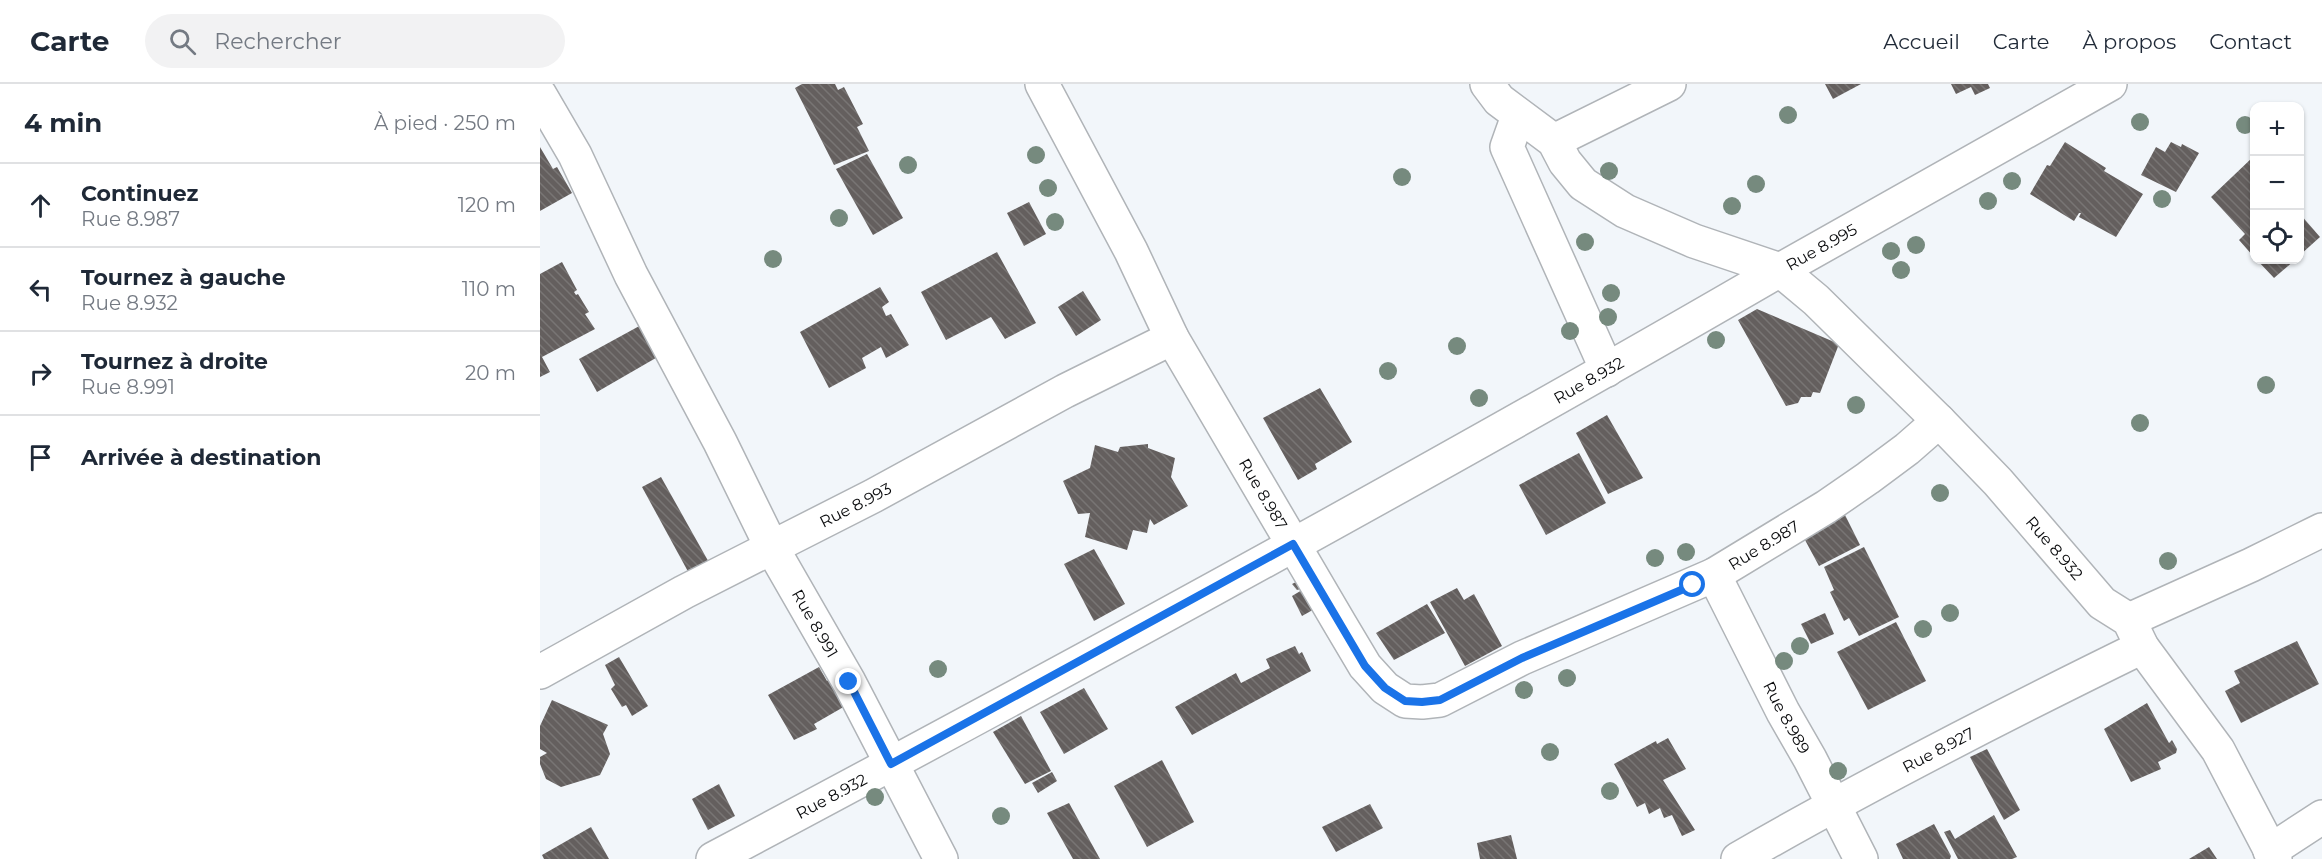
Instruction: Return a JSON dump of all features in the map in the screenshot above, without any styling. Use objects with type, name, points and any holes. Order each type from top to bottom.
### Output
[{"type":"street","name":"Rue 8.987","points":[[1042,84],[1131,251],[1172,338],[1293,544],[1365,666],[1385,688],[1405,701],[1440,700],[1522,658],[1714,575],[1826,507],[1907,449],[1939,421]]},
{"type":"street","name":"Rue 8.995","points":[[1487,84],[1499,100],[1554,141],[1565,162],[1583,184],[1625,211],[1694,241],[1780,270],[2110,84]]},
{"type":"street","points":[[1554,141],[1670,84]]},
{"type":"street","name":"Rue 8.991","points":[[540,95],[575,155],[631,275],[720,442],[772,548],[814,618],[941,859]]},
{"type":"street","points":[[1518,116],[1507,147],[1607,370]]},
{"type":"street","name":"Rue 8.932","points":[[713,859],[1293,544],[1607,370],[1780,270],[1816,300],[1939,421],[1998,482],[2102,603],[2135,634],[2218,750],[2273,855]]},
{"type":"street","name":"Rue 8.993","points":[[540,672],[684,592],[873,496],[1065,391],[1172,338]]},
{"type":"street","name":"Rue 8.927","points":[[1738,859],[1833,805],[2006,713],[2251,565],[2322,530]]},
{"type":"street","name":"Rue 8.989","points":[[1714,575],[1778,703],[1810,759],[1861,859]]},
{"type":"street","points":[[2273,855],[2322,817]]},
{"type":"building","points":[[802,84],[835,84],[838,90],[844,87],[863,124],[857,127],[869,151],[834,165],[795,88]]},
{"type":"building","points":[[1825,84],[1861,84],[1833,99]]},
{"type":"building","points":[[1951,84],[1988,84],[1990,88],[1975,95],[1971,87],[1956,94]]},
{"type":"building","points":[[2065,142],[2106,168],[2104,171],[2143,194],[2116,237],[2079,217],[2081,213],[2074,221],[2030,194],[2047,165],[2050,166]]},
{"type":"building","points":[[2171,142],[2181,147],[2182,144],[2199,153],[2176,192],[2141,175],[2156,147],[2165,152]]},
{"type":"building","points":[[540,147],[553,169],[557,167],[572,193],[540,211]]},
{"type":"building","points":[[867,154],[903,218],[873,235],[836,169]]},
{"type":"building","points":[[2250,160],[2250,252],[2239,240],[2245,234],[2211,197]]},
{"type":"building","points":[[1029,202],[1046,234],[1024,246],[1007,213]]},
{"type":"building","points":[[2304,219],[2320,237],[2304,251]]},
{"type":"building","points":[[997,252],[1036,323],[1005,339],[991,317],[946,340],[921,292]]},
{"type":"building","points":[[562,262],[577,290],[574,292],[578,294],[589,312],[585,314],[595,329],[542,357],[550,372],[540,377],[540,274]]},
{"type":"building","points":[[2261,264],[2290,264],[2274,278]]},
{"type":"building","points":[[880,287],[889,302],[882,307],[886,316],[891,314],[909,345],[886,358],[881,347],[862,358],[866,368],[829,388],[800,332]]},
{"type":"building","points":[[1083,291],[1101,320],[1076,336],[1058,307]]},
{"type":"building","points":[[1757,309],[1839,344],[1820,393],[1813,392],[1811,397],[1801,397],[1798,403],[1786,406],[1738,320]]},
{"type":"building","points":[[643,324],[661,355],[597,392],[579,359]]},
{"type":"building","points":[[1320,388],[1352,442],[1315,464],[1317,469],[1298,480],[1263,418]]},
{"type":"building","points":[[1607,415],[1643,478],[1608,494],[1576,433]]},
{"type":"building","points":[[1148,444],[1148,448],[1175,458],[1171,477],[1188,506],[1154,525],[1150,519],[1147,533],[1133,530],[1127,550],[1085,537],[1090,513],[1078,514],[1063,481],[1090,468],[1095,445],[1118,452],[1120,447]]},
{"type":"building","points":[[1579,453],[1606,503],[1546,535],[1519,485]]},
{"type":"building","points":[[661,477],[711,566],[691,577],[642,487]]},
{"type":"building","points":[[1841,507],[1860,545],[1819,566],[1805,540],[1801,537]]},
{"type":"building","points":[[1864,547],[1899,617],[1859,636],[1849,618],[1844,621],[1830,592],[1834,590],[1824,567]]},
{"type":"building","points":[[1094,549],[1125,604],[1094,621],[1064,564]]},
{"type":"building","points":[[1302,579],[1318,607],[1302,616],[1292,596],[1302,590],[1297,590],[1292,584]]},
{"type":"building","points":[[1457,588],[1464,600],[1474,594],[1502,646],[1465,666],[1430,602]]},
{"type":"building","points":[[1427,604],[1445,633],[1394,660],[1376,633]]},
{"type":"building","points":[[1825,613],[1834,634],[1811,644],[1801,624]]},
{"type":"building","points":[[1896,622],[1926,681],[1868,710],[1837,652]]},
{"type":"building","points":[[2297,641],[2319,684],[2241,723],[2225,691],[2240,683],[2234,671]]},
{"type":"building","points":[[1295,646],[1299,654],[1302,652],[1311,671],[1192,735],[1175,707],[1236,673],[1241,683],[1270,668],[1266,659]]},
{"type":"building","points":[[619,657],[648,706],[632,716],[626,705],[622,707],[611,689],[615,685],[605,665]]},
{"type":"building","points":[[819,667],[827,681],[832,678],[847,705],[814,724],[817,729],[794,740],[768,695]]},
{"type":"building","points":[[1084,688],[1108,729],[1064,754],[1040,712]]},
{"type":"building","points":[[552,700],[608,725],[603,734],[610,754],[600,775],[561,787],[546,779],[540,764],[540,757],[547,753],[540,749],[540,726]]},
{"type":"building","points":[[2147,703],[2169,743],[2172,740],[2177,749],[2176,753],[2158,762],[2161,769],[2131,782],[2104,729]]},
{"type":"building","points":[[1021,716],[1051,771],[1025,784],[993,732]]},
{"type":"building","points":[[1668,738],[1686,769],[1663,780],[1695,830],[1682,836],[1672,815],[1664,818],[1660,808],[1649,814],[1645,803],[1637,807],[1614,764],[1656,741],[1657,744]]},
{"type":"building","points":[[1987,749],[2020,810],[2004,820],[1970,757]]},
{"type":"building","points":[[1162,760],[1194,822],[1147,847],[1114,786]]},
{"type":"building","points":[[1052,772],[1057,781],[1038,793],[1032,783]]},
{"type":"building","points":[[719,784],[735,816],[708,830],[692,799]]},
{"type":"building","points":[[1069,803],[1100,859],[1073,859],[1047,813]]},
{"type":"building","points":[[1370,804],[1383,828],[1336,852],[1322,827]]},
{"type":"building","points":[[1994,815],[2017,857],[2012,859],[1958,859],[1944,832],[1950,830],[1955,839]]},
{"type":"building","points":[[1934,824],[1951,856],[1950,859],[1903,859],[1896,844]]},
{"type":"building","points":[[591,827],[609,859],[544,859],[542,855]]},
{"type":"building","points":[[1511,835],[1517,859],[1480,859],[1477,843]]},
{"type":"building","points":[[2209,847],[2217,859],[2189,859]]},
{"type":"route","points":[[849,682],[891,764],[1293,544],[1365,666],[1385,688],[1405,701],[1440,700],[1522,658],[1693,585]]}]
